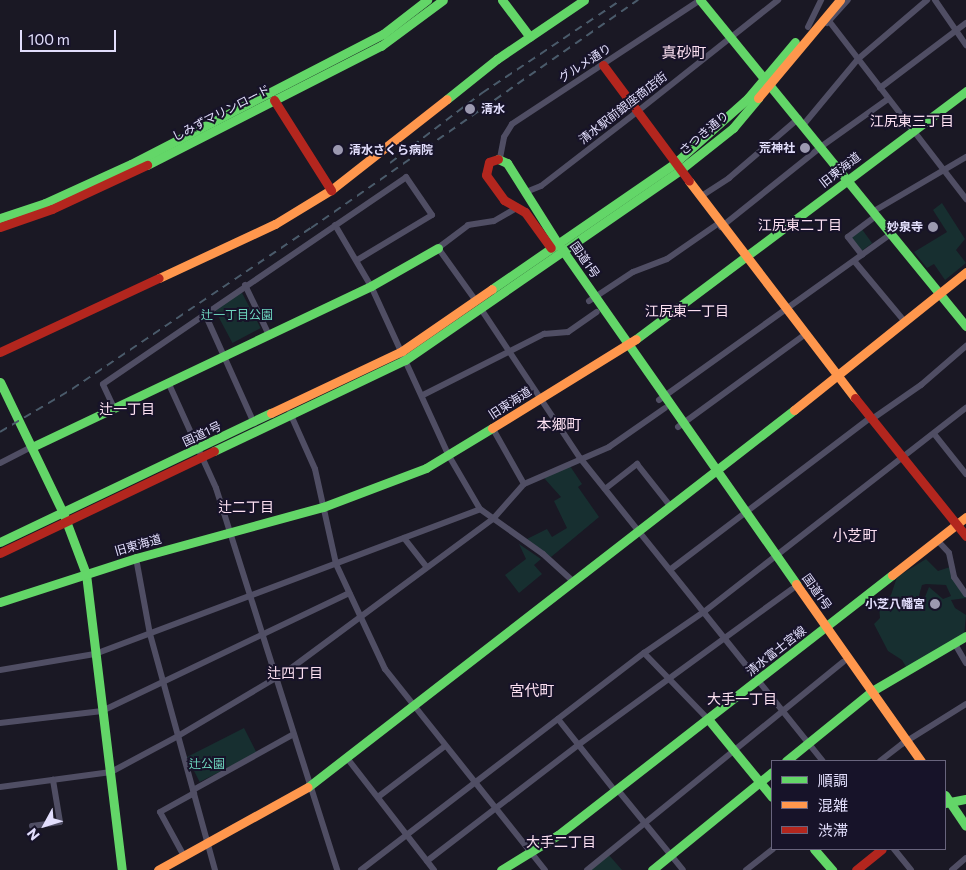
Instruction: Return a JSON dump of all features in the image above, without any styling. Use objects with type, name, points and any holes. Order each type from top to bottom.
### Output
[{"type":"main road","name":"しみずマリンロード","points":[[0,218],[45,203],[131,164],[382,34],[427,0]]},
{"type":"main road","name":"しみずマリンロード","points":[[0,227],[68,202],[381,46],[443,0]]},
{"type":"main road","points":[[502,0],[530,37]]},
{"type":"main road","points":[[0,352],[275,224],[331,190],[497,59],[584,0]]},
{"type":"main road","points":[[700,0],[822,146],[966,326]]},
{"type":"main road","name":"さつき通り","points":[[557,249],[677,166],[767,81],[810,30],[822,8],[830,0]]},
{"type":"main road","name":"さつき通り","points":[[822,8],[840,0]]},
{"type":"main road","points":[[603,65],[720,225],[804,335],[966,536]]},
{"type":"main road","name":"旧東海道","points":[[0,602],[136,558],[323,507],[414,473],[449,456],[625,346],[746,259],[847,179],[966,91]]},
{"type":"main road","points":[[274,100],[331,190]]},
{"type":"main road","points":[[500,158],[526,192],[557,249],[518,207],[504,200],[486,175],[487,164],[500,158]]},
{"type":"main road","points":[[32,447],[371,286],[438,248]]},
{"type":"main road","name":"国道1号","points":[[0,553],[65,517],[200,453],[291,415],[404,356],[557,249],[869,693],[904,742],[920,760]]},
{"type":"main road","points":[[158,870],[310,786],[714,474],[966,272]]},
{"type":"main road","name":"国道1号","points":[[592,299],[597,312],[625,346]]},
{"type":"main road","name":"国道1号","points":[[200,453],[286,407],[404,356]]},
{"type":"main road","points":[[1,386],[65,517],[86,574],[122,870]]},
{"type":"main road","name":"国道1号","points":[[662,398],[665,408],[680,425]]},
{"type":"main road","name":"国道1号","points":[[0,542],[65,517]]},
{"type":"main road","name":"清水富士宮線","points":[[501,870],[531,853],[616,790],[966,518]]},
{"type":"main road","name":"国道1号","points":[[774,559],[792,589],[823,628],[843,662],[869,693]]},
{"type":"main road","points":[[787,760],[869,693],[966,636]]},
{"type":"main road","points":[[708,719],[771,796]]},
{"type":"main road","name":"国道1号","points":[[904,742],[913,760]]},
{"type":"main road","points":[[652,870],[771,773]]},
{"type":"main road","points":[[946,800],[966,792]]},
{"type":"main road","points":[[946,800],[966,799]]},
{"type":"main road","points":[[946,800],[966,826]]},
{"type":"main road","points":[[946,800],[966,834]]},
{"type":"main road","points":[[815,850],[832,870]]},
{"type":"main road","points":[[846,870],[871,850]]},
{"type":"main road","points":[[856,870],[881,850]]},
{"type":"street","name":"グルメ通り","points":[[500,158],[504,138],[512,124],[700,0]]},
{"type":"street","name":"清水駅前銀座商店街","points":[[526,192],[541,186],[778,0]]},
{"type":"street","points":[[810,30],[822,8],[848,0]]},
{"type":"street","points":[[700,197],[730,178],[801,121],[858,59],[927,0]]},
{"type":"street","points":[[936,0],[966,45]]},
{"type":"street","points":[[822,8],[911,131],[942,172],[966,199]]},
{"type":"street","points":[[880,88],[966,22]]},
{"type":"street","points":[[592,299],[632,272],[667,259],[720,225],[822,146],[888,99]]},
{"type":"street","points":[[862,255],[848,237],[876,213],[966,157]]},
{"type":"street","points":[[114,408],[103,384],[245,285],[406,177],[432,215],[357,260]]},
{"type":"street","points":[[518,207],[494,221],[468,224],[438,248],[512,350],[539,399],[580,458],[760,679],[822,760]]},
{"type":"street","points":[[335,225],[371,286],[423,395],[449,456],[480,509],[543,554],[574,582]]},
{"type":"street","points":[[662,398],[855,262],[892,233]]},
{"type":"street","points":[[855,262],[905,322]]},
{"type":"street","points":[[245,285],[269,335]]},
{"type":"street","points":[[423,395],[548,333],[568,332],[597,312]]},
{"type":"street","points":[[204,314],[225,355],[254,423]]},
{"type":"street","points":[[680,425],[804,335]]},
{"type":"street","points":[[671,569],[871,418],[921,385],[966,346]]},
{"type":"street","points":[[168,382],[200,453],[230,533],[337,870]]},
{"type":"street","points":[[286,407],[315,469],[336,564],[385,669],[545,870]]},
{"type":"street","points":[[0,787],[111,772],[178,736],[276,680],[493,519],[524,484],[609,447],[665,408]]},
{"type":"street","points":[[361,870],[644,653],[705,611],[774,559],[966,409]]},
{"type":"street","points":[[493,429],[524,484]]},
{"type":"street","points":[[935,435],[966,474]]},
{"type":"street","points":[[0,463],[32,447]]},
{"type":"street","points":[[605,489],[637,464],[671,507]]},
{"type":"street","points":[[0,670],[95,654],[480,509]]},
{"type":"street","points":[[404,538],[427,567]]},
{"type":"street","points":[[938,541],[948,553],[954,577],[966,594]]},
{"type":"street","points":[[136,558],[150,634],[215,870]]},
{"type":"street","points":[[427,861],[578,745],[792,589]]},
{"type":"street","points":[[0,723],[102,711],[348,592]]},
{"type":"street","points":[[955,644],[966,663]]},
{"type":"street","points":[[644,653],[708,719]]},
{"type":"street","points":[[587,870],[843,662]]},
{"type":"street","points":[[881,760],[904,742],[966,704]]},
{"type":"street","points":[[558,719],[683,870]]},
{"type":"street","points":[[184,856],[160,812],[294,734]]},
{"type":"street","points":[[378,797],[445,746]]},
{"type":"street","points":[[347,758],[434,870]]},
{"type":"street","points":[[32,826],[60,822],[53,780]]},
{"type":"street","points":[[746,870],[771,850]]},
{"type":"street","points":[[895,850],[911,870]]},
{"type":"street","points":[[952,870],[966,858]]},
{"type":"green space","points":[[942,203],[965,239],[956,250],[966,263],[945,280],[934,264],[927,268],[914,252],[947,232],[933,210]]},
{"type":"green space","points":[[861,228],[872,243],[861,252],[850,236]]},
{"type":"green space","name":"辻一丁目公園","points":[[241,291],[261,328],[232,343],[213,306]]},
{"type":"green space","points":[[570,466],[582,484],[578,487],[599,517],[551,557],[527,539],[547,529],[552,537],[567,528],[554,501],[561,497],[544,478]]},
{"type":"green space","points":[[519,544],[541,559],[534,565],[542,574],[519,593],[505,575],[526,559]]},
{"type":"green space","points":[[926,559],[938,571],[950,567],[966,598],[951,600],[955,608],[966,615],[964,636],[908,670],[902,660],[888,651],[874,624],[880,618],[879,606],[891,595],[897,577]],"holes":[[[922,585],[946,585],[951,596],[943,599],[929,587],[925,597],[918,599]]]},
{"type":"green space","name":"辻公園","points":[[244,728],[257,753],[200,782],[187,757]]},
{"type":"green space","points":[[608,854],[622,870],[589,870]]},
{"type":"railway","points":[[390,163],[482,93],[621,0]]},
{"type":"railway","points":[[0,432],[72,389],[311,228],[638,0]]},
{"type":"traffic: fast","points":[[0,218],[45,203],[131,164],[383,34],[427,0]]},
{"type":"traffic: fast","points":[[147,165],[381,46],[443,0]]},
{"type":"traffic: fast","points":[[502,0],[530,37]]},
{"type":"traffic: fast","points":[[447,99],[497,59],[584,0]]},
{"type":"traffic: fast","points":[[700,0],[966,326]]},
{"type":"traffic: fast","points":[[492,289],[675,163],[748,98],[795,42]]},
{"type":"traffic: fast","points":[[636,339],[966,91]]},
{"type":"traffic: fast","points":[[214,451],[405,360],[680,170],[733,128],[758,98]]},
{"type":"traffic: fast","points":[[498,159],[507,163],[558,244]]},
{"type":"traffic: fast","points":[[559,245],[796,584]]},
{"type":"traffic: fast","points":[[32,447],[371,286],[438,248]]},
{"type":"traffic: fast","points":[[0,382],[63,513],[86,574],[122,870]]},
{"type":"traffic: fast","points":[[308,787],[794,410]]},
{"type":"traffic: fast","points":[[0,542],[271,413]]},
{"type":"traffic: fast","points":[[0,602],[136,558],[323,507],[426,468],[492,428]]},
{"type":"traffic: fast","points":[[501,870],[558,835],[892,575]]},
{"type":"traffic: fast","points":[[787,760],[872,691],[966,636]]},
{"type":"traffic: fast","points":[[708,719],[771,796]]},
{"type":"traffic: fast","points":[[652,870],[771,773]]},
{"type":"traffic: fast","points":[[946,796],[966,826]]},
{"type":"traffic: fast","points":[[946,803],[966,799]]},
{"type":"traffic: fast","points":[[815,850],[832,870]]},
{"type":"traffic: slow","points":[[758,98],[840,0]]},
{"type":"traffic: slow","points":[[159,278],[275,224],[331,190],[447,99]]},
{"type":"traffic: slow","points":[[689,181],[855,398]]},
{"type":"traffic: slow","points":[[794,410],[966,272]]},
{"type":"traffic: slow","points":[[271,413],[402,351],[492,289]]},
{"type":"traffic: slow","points":[[492,428],[636,339]]},
{"type":"traffic: slow","points":[[892,575],[966,517]]},
{"type":"traffic: slow","points":[[796,584],[920,760]]},
{"type":"traffic: slow","points":[[158,870],[308,787]]},
{"type":"traffic: jam","points":[[603,65],[689,181]]},
{"type":"traffic: jam","points":[[274,100],[331,190]]},
{"type":"traffic: jam","points":[[498,159],[489,162],[486,175],[504,200],[525,212],[551,248]]},
{"type":"traffic: jam","points":[[0,227],[52,209],[147,165]]},
{"type":"traffic: jam","points":[[0,352],[159,278]]},
{"type":"traffic: jam","points":[[855,398],[966,536]]},
{"type":"traffic: jam","points":[[0,553],[214,451]]},
{"type":"traffic: jam","points":[[856,870],[881,850]]},
{"type":"place","name":"清水","points":[[470,109]]},
{"type":"place","name":"荒神社","points":[[805,148]]},
{"type":"place","name":"清水さくら病院","points":[[338,150]]},
{"type":"place","name":"妙泉寺","points":[[933,227]]},
{"type":"place","name":"小芝八幡宮","points":[[935,604]]},
{"type":"district","name":"真砂町","points":[[684,53]]},
{"type":"district","name":"江尻東三丁目","points":[[912,121]]},
{"type":"district","name":"江尻東二丁目","points":[[800,225]]},
{"type":"district","name":"江尻東一丁目","points":[[687,311]]},
{"type":"district","name":"辻一丁目","points":[[127,409]]},
{"type":"district","name":"本郷町","points":[[559,425]]},
{"type":"district","name":"辻二丁目","points":[[246,507]]},
{"type":"district","name":"小芝町","points":[[855,536]]},
{"type":"district","name":"辻四丁目","points":[[295,673]]},
{"type":"district","name":"宮代町","points":[[532,691]]},
{"type":"district","name":"大手一丁目","points":[[742,699]]},
{"type":"district","name":"大手二丁目","points":[[561,842]]}]
